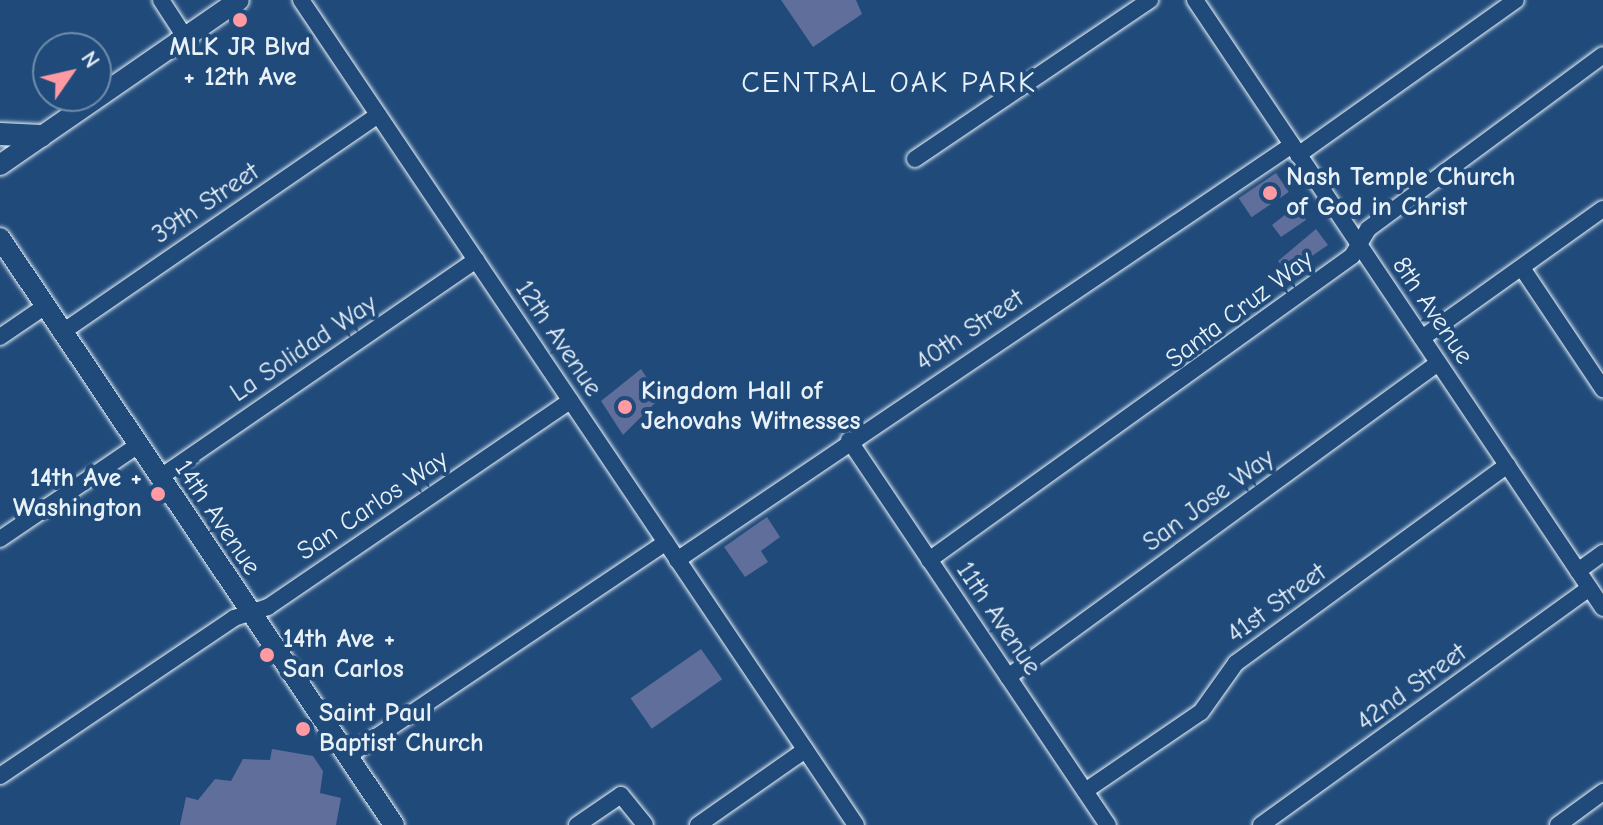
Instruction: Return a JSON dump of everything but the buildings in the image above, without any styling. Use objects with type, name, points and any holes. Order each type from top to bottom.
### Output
[{"type":"main road","points":[[0,134],[41,136]]},
{"type":"street","points":[[161,0],[185,37]]},
{"type":"street","points":[[0,165],[239,0]]},
{"type":"street","name":"12th Avenue","points":[[301,0],[856,825]]},
{"type":"street","points":[[915,159],[1150,0]]},
{"type":"street","name":"40th Street","points":[[677,560],[849,440],[1295,150],[1516,0]]},
{"type":"street","name":"8th Avenue","points":[[1199,1],[1295,150],[1603,608]]},
{"type":"street","name":"Santa Cruz Way","points":[[929,560],[1104,441],[1352,256],[1359,243],[1603,55]]},
{"type":"street","name":"39th Street","points":[[61,333],[378,115]]},
{"type":"street","points":[[1422,338],[1603,209]]},
{"type":"street","name":"14th Avenue","points":[[0,238],[394,825]]},
{"type":"street","name":"La Solidad Way","points":[[159,478],[476,260]]},
{"type":"street","points":[[1522,268],[1603,389]]},
{"type":"street","points":[[0,337],[44,307]]},
{"type":"street","name":"San Jose Way","points":[[1008,677],[1438,363]]},
{"type":"street","name":"San Carlos Way","points":[[0,776],[234,618],[251,614],[570,401]]},
{"type":"street","name":"11th Avenue","points":[[849,440],[1108,825]]},
{"type":"street","points":[[0,539],[137,446]]},
{"type":"street","name":"41st Street","points":[[1085,791],[1201,712],[1236,663],[1508,465]]},
{"type":"street","points":[[348,756],[666,542]]},
{"type":"street","points":[[1578,571],[1603,553]]},
{"type":"street","name":"42nd Street","points":[[1261,825],[1590,588]]},
{"type":"street","points":[[698,825],[805,750]]},
{"type":"street","points":[[1558,825],[1603,792]]},
{"type":"street","points":[[577,825],[621,795],[645,825]]},
{"type":"place","name":"MLK JR Blvd + 12th Ave","points":[[240,20]]},
{"type":"place","name":"Nash Temple Church of God in Christ","points":[[1270,193]]},
{"type":"place","name":"Kingdom Hall of Jehovahs Witnesses","points":[[625,407]]},
{"type":"place","name":"14th Ave + Washington","points":[[158,494]]},
{"type":"place","name":"14th Ave + San Carlos","points":[[267,655]]},
{"type":"place","name":"Saint Paul Baptist Church","points":[[303,729]]},
{"type":"district","name":"CENTRAL OAK PARK","points":[[889,83]]}]
